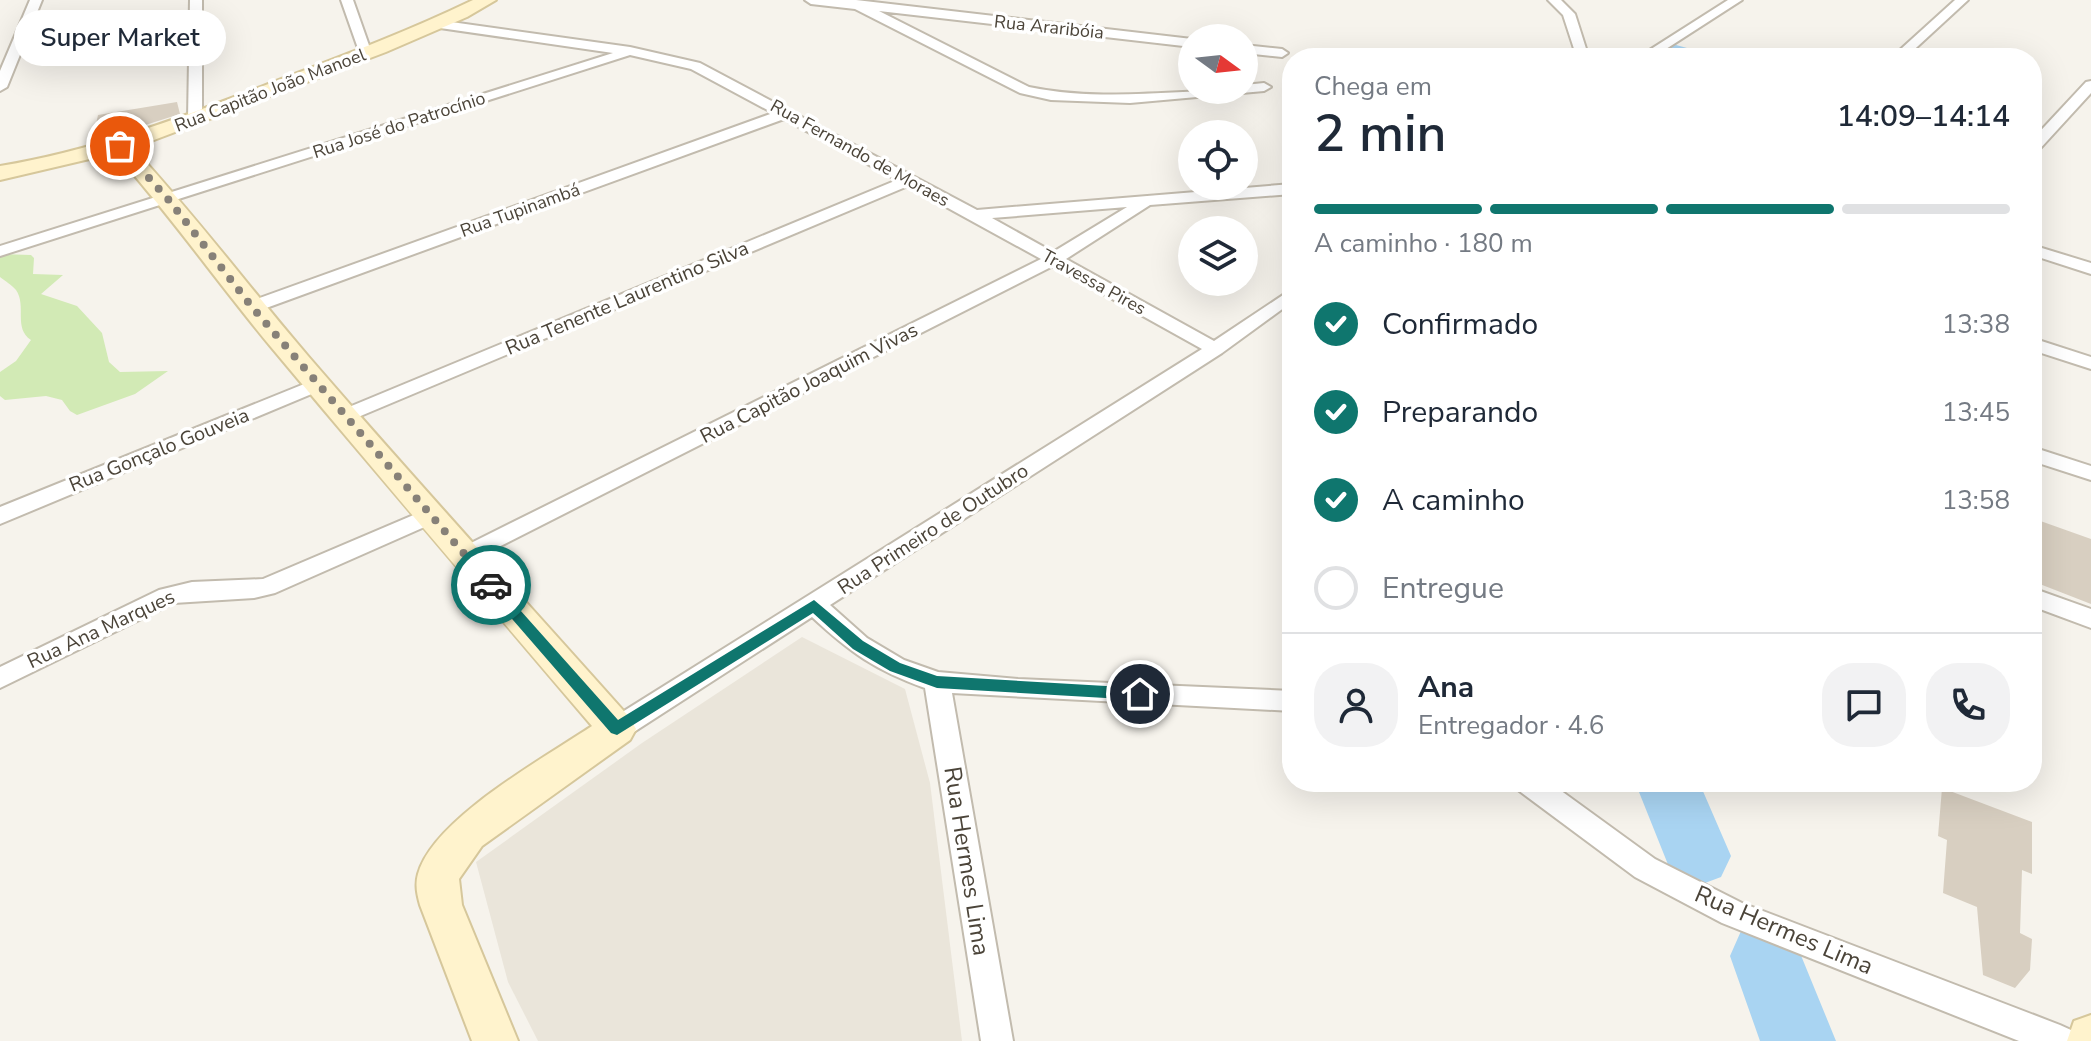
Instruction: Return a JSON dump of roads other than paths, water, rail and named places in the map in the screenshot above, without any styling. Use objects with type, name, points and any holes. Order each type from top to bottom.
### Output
[{"type":"street","points":[[0,87],[36,0]]},
{"type":"street","points":[[195,119],[196,0]]},
{"type":"street","points":[[347,0],[366,54]]},
{"type":"street","name":"Rua Capitão João Manoel","points":[[0,173],[56,164],[120,146],[366,54],[487,0]]},
{"type":"street","name":"Rua Araribóia","points":[[811,0],[1178,41]]},
{"type":"street","points":[[847,0],[1025,90],[1053,97],[1129,99],[1178,95]]},
{"type":"street","points":[[1554,0],[1569,14],[1580,48]]},
{"type":"street","points":[[1659,48],[1736,0]]},
{"type":"street","points":[[1908,48],[1962,0]]},
{"type":"street","name":"Rua Fernando de Moraes","points":[[437,24],[630,51],[695,66],[974,215],[1282,190]]},
{"type":"street","points":[[1258,50],[1282,53]]},
{"type":"street","name":"Rua José do Patrocínio","points":[[0,251],[630,51]]},
{"type":"street","points":[[2042,138],[2091,85]]},
{"type":"street","points":[[1258,88],[1264,87]]},
{"type":"street","name":"Rua Tupinambá","points":[[252,307],[788,113]]},
{"type":"street","points":[[120,146],[168,199],[252,307],[344,416],[617,729]]},
{"type":"street","name":"Rua Tenente Laurentino Silva","points":[[344,416],[910,180]]},
{"type":"street","name":"Rua Capitão Joaquim Vivas","points":[[465,556],[1054,259],[1148,202]]},
{"type":"street","name":"Travessa Pires","points":[[974,215],[1215,349]]},
{"type":"street","points":[[2042,253],[2091,269]]},
{"type":"street","name":"Rua Primeiro de Outubro","points":[[495,1041],[437,888],[439,873],[468,833],[617,729],[1215,349],[1282,301]]},
{"type":"street","points":[[2042,347],[2091,363]]},
{"type":"street","name":"Rua Gonçalo Gouveia","points":[[0,516],[319,384]]},
{"type":"street","points":[[2042,457],[2091,473]]},
{"type":"street","name":"Rua Ana Marques","points":[[0,678],[167,596],[185,590],[248,591],[267,587],[430,516]]},
{"type":"street","points":[[2042,601],[2091,619]]},
{"type":"street","points":[[814,605],[858,645],[895,667],[937,682],[1282,700]]},
{"type":"street","name":"Rua Hermes Lima","points":[[937,682],[997,1041]]},
{"type":"street","name":"Rua Hermes Lima","points":[[1542,792],[1645,868],[1732,913],[2060,1041]]},
{"type":"waterway","points":[[1671,792],[1697,856]]},
{"type":"waterway","points":[[1766,956],[1798,1041]]},
{"type":"place","name":"Super Market","points":[[120,146]]}]
